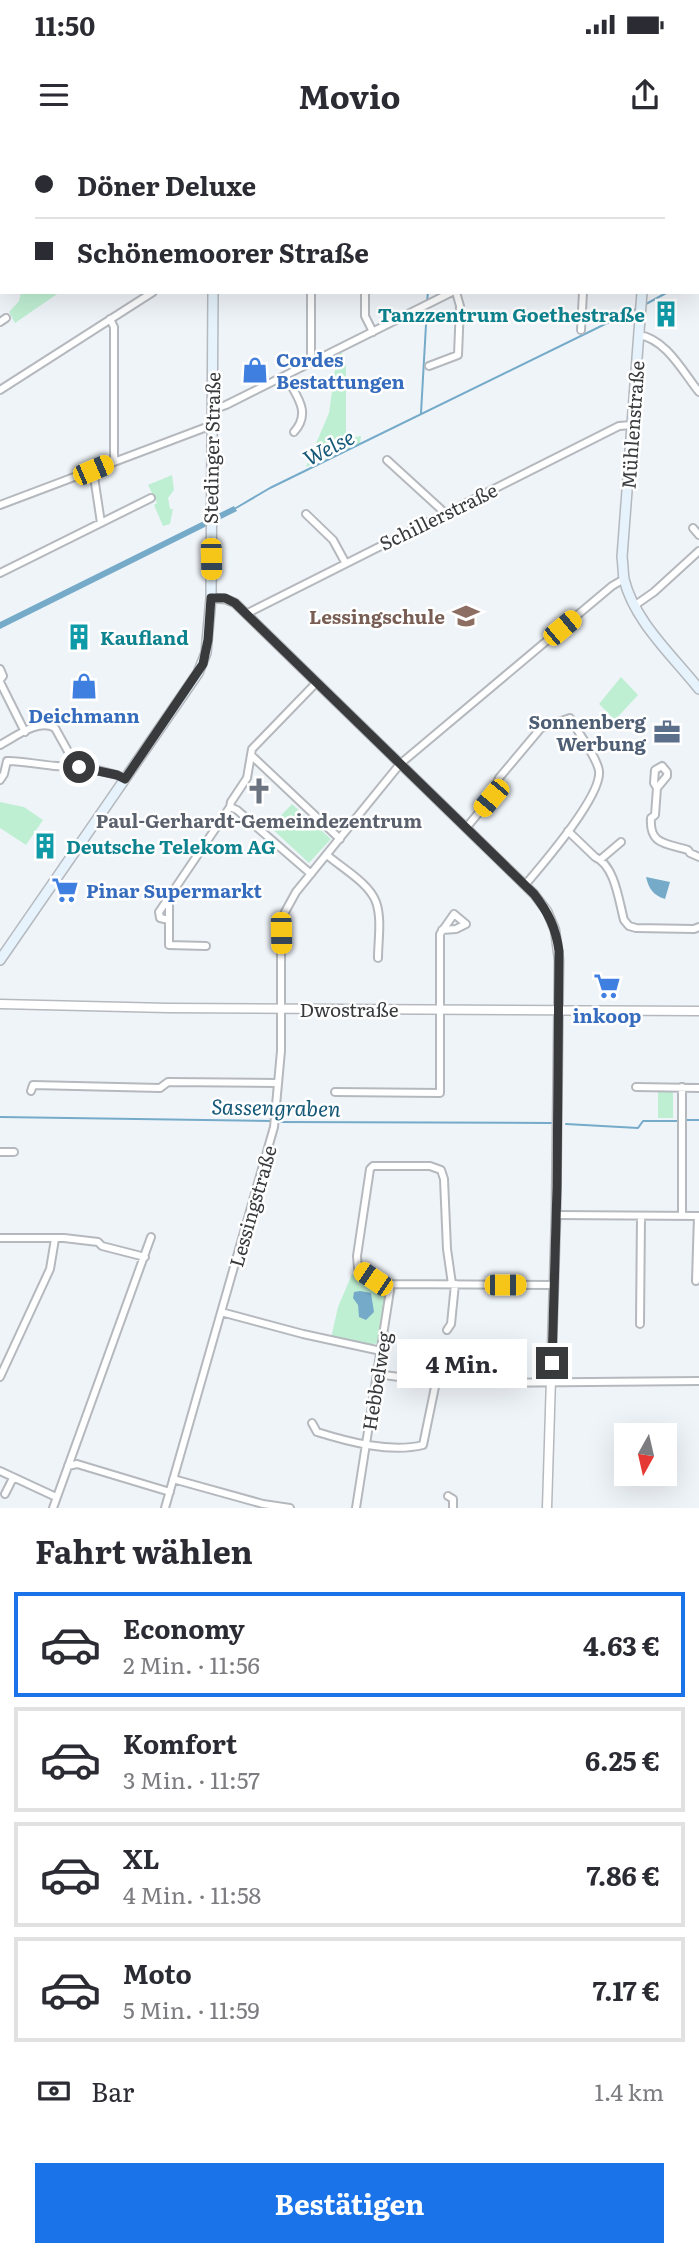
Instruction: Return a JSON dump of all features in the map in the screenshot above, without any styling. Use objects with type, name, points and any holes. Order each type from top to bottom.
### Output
[{"type":"main road","name":"Stedinger Straße","points":[[0,960],[203,664],[211,598],[213,294]]},
{"type":"main road","name":"Mühlenstraße","points":[[642,294],[622,557],[624,579],[635,606],[699,689]]},
{"type":"street","points":[[0,390],[150,294]]},
{"type":"street","points":[[311,294],[311,363]]},
{"type":"street","points":[[365,294],[365,316],[373,332]]},
{"type":"street","points":[[212,410],[450,294]]},
{"type":"street","points":[[429,366],[458,355],[460,306],[455,294]]},
{"type":"street","points":[[581,330],[583,294]]},
{"type":"street","points":[[110,320],[114,327],[114,461]]},
{"type":"street","points":[[639,335],[658,342],[699,392]]},
{"type":"street","points":[[286,376],[303,410],[304,418],[295,432]]},
{"type":"street","points":[[0,505],[212,425]]},
{"type":"street","name":"Schillerstraße","points":[[246,614],[619,426],[632,425]]},
{"type":"street","points":[[387,460],[445,513]]},
{"type":"street","points":[[93,470],[101,523]]},
{"type":"street","points":[[0,573],[151,498]]},
{"type":"street","points":[[306,514],[333,540],[345,562]]},
{"type":"street","points":[[693,527],[699,535]]},
{"type":"street","points":[[635,606],[699,551]]},
{"type":"street","name":"Lessingstraße","points":[[165,1508],[274,1127],[282,1009],[281,933],[285,912],[296,892],[400,764],[624,579]]},
{"type":"street","points":[[211,598],[230,600],[246,614],[525,885],[547,911],[555,930],[559,951],[559,1010],[547,1508]]},
{"type":"street","points":[[0,669],[4,676],[0,681],[25,732]]},
{"type":"street","points":[[206,946],[169,945],[169,920],[158,915],[247,779],[252,749],[316,683]]},
{"type":"street","points":[[466,828],[491,798],[499,778],[541,728],[570,718],[599,772],[595,787],[568,831],[525,885]]},
{"type":"street","points":[[0,745],[39,725],[50,724],[55,728],[75,764]]},
{"type":"street","points":[[252,756],[340,839]]},
{"type":"street","points":[[0,780],[7,761],[30,761],[67,768],[75,764],[125,779]]},
{"type":"street","points":[[657,788],[655,815],[651,818],[650,831],[653,836],[699,857]]},
{"type":"street","points":[[230,807],[311,874]]},
{"type":"street","points":[[568,831],[595,857],[601,859],[609,871],[624,920],[629,926],[699,927]]},
{"type":"street","points":[[601,859],[621,842]]},
{"type":"street","points":[[327,855],[369,891],[376,902],[378,958]]},
{"type":"street","points":[[335,1091],[440,1093],[442,930]]},
{"type":"street","name":"Dwostraße","points":[[1,1003],[282,1009],[699,1011]]},
{"type":"street","points":[[31,1091],[33,1085],[160,1088],[168,1082],[278,1083]]},
{"type":"street","points":[[636,1087],[699,1088]]},
{"type":"street","points":[[682,1087],[682,1216]]},
{"type":"street","points":[[0,1152],[14,1152]]},
{"type":"street","points":[[447,1330],[452,1324],[454,1284],[447,1249],[444,1179],[441,1170],[430,1166],[373,1166],[370,1169],[358,1268],[373,1279],[391,1284],[454,1284],[554,1285]]},
{"type":"street","points":[[556,1215],[699,1216],[696,1282]]},
{"type":"street","points":[[640,1324],[641,1216]]},
{"type":"street","points":[[52,1508],[152,1237]]},
{"type":"street","points":[[0,1238],[98,1242],[102,1246],[145,1257]]},
{"type":"street","points":[[0,1377],[50,1269],[55,1239]]},
{"type":"street","name":"Hebbelweg","points":[[356,1508],[391,1284]]},
{"type":"street","points":[[221,1312],[381,1351]]},
{"type":"street","points":[[377,1374],[436,1382],[540,1384],[552,1381],[699,1381]]},
{"type":"street","points":[[312,1423],[317,1432],[366,1444],[389,1447],[423,1445],[436,1382]]},
{"type":"street","points":[[68,1466],[77,1464],[170,1492]]},
{"type":"street","points":[[0,1471],[56,1497]]},
{"type":"street","points":[[5,1494],[13,1478]]},
{"type":"street","points":[[173,1479],[262,1506],[290,1508]]},
{"type":"street","points":[[448,1496],[453,1499],[453,1508]]},
{"type":"green space","points":[[21,294],[57,294],[15,323],[9,312],[19,301]]},
{"type":"green space","points":[[342,353],[346,366],[346,439],[361,436],[360,444],[306,467],[329,413],[337,355]]},
{"type":"green space","points":[[172,475],[174,490],[168,498],[170,509],[173,509],[170,524],[163,526],[154,505],[157,503],[148,485]]},
{"type":"green space","points":[[621,677],[638,695],[615,720],[599,704]]},
{"type":"green space","points":[[0,802],[24,807],[43,820],[26,845],[0,828]]},
{"type":"green space","points":[[292,804],[331,839],[309,863],[270,827]]},
{"type":"green space","points":[[673,1091],[673,1118],[658,1118],[658,1092]]},
{"type":"green space","points":[[352,1274],[382,1285],[386,1292],[378,1343],[361,1344],[331,1338],[338,1307]]},
{"type":"water","points":[[234,506],[237,511],[0,629],[0,622]]},
{"type":"water","points":[[646,877],[670,882],[665,899],[652,891]]},
{"type":"water","points":[[354,1292],[371,1293],[374,1312],[366,1320],[359,1317],[358,1305],[353,1298]]},
{"type":"waterway","points":[[427,302],[428,294]]},
{"type":"waterway","name":"Welse","points":[[646,304],[664,294]]},
{"type":"waterway","points":[[421,413],[427,307]]},
{"type":"waterway","name":"Welse","points":[[236,508],[270,488],[638,308]]},
{"type":"waterway","name":"Sassengraben","points":[[0,1117],[272,1121]]},
{"type":"waterway","name":"Sassengraben","points":[[686,1120],[699,1120]]},
{"type":"waterway","name":"Sassengraben","points":[[566,1124],[638,1128],[643,1121],[680,1121]]},
{"type":"waterway","name":"Sassengraben","points":[[277,1122],[551,1123]]},
{"type":"place","name":"Tanzzentrum Goethestraße","points":[[666,314]]},
{"type":"place","name":"Cordes Bestattungen","points":[[255,370]]},
{"type":"place","name":"Lessingschule","points":[[466,616]]},
{"type":"place","name":"Kaufland","points":[[79,637]]},
{"type":"place","name":"Deichmann","points":[[84,686]]},
{"type":"place","name":"Sonnenberg Werbung","points":[[667,732]]},
{"type":"place","name":"Paul-Gerhardt-Gemeindezentrum","points":[[259,791]]},
{"type":"place","name":"Deutsche Telekom AG","points":[[45,846]]},
{"type":"place","name":"Pinar Supermarkt","points":[[65,890]]},
{"type":"place","name":"inkoop","points":[[607,986]]},
{"type":"route","points":[[79,767],[125,779],[203,664],[211,598],[225,598],[235,603],[534,894],[547,911],[555,930],[559,951],[552,1363]]}]
